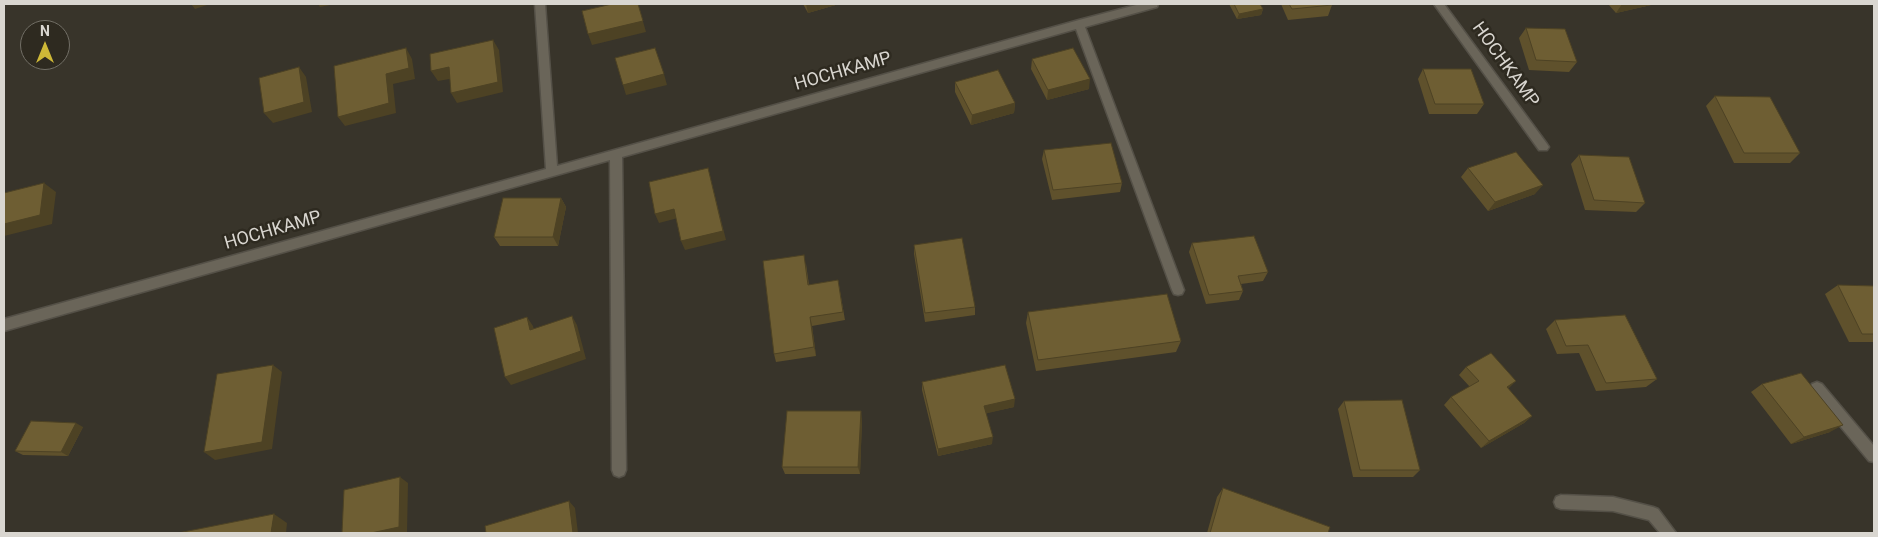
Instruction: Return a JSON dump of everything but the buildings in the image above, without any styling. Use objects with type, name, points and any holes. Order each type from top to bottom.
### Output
[{"type":"street","points":[[540,4],[552,172]]},
{"type":"street","name":"HOCHKAMP","points":[[4,325],[1153,4]]},
{"type":"street","name":"HOCHKAMP","points":[[1439,4],[1543,147]]},
{"type":"street","points":[[1079,24],[1178,290]]},
{"type":"street","points":[[616,154],[619,470]]},
{"type":"street","points":[[1817,388],[1874,456]]},
{"type":"street","points":[[1561,502],[1613,504],[1653,514],[1669,533]]}]
